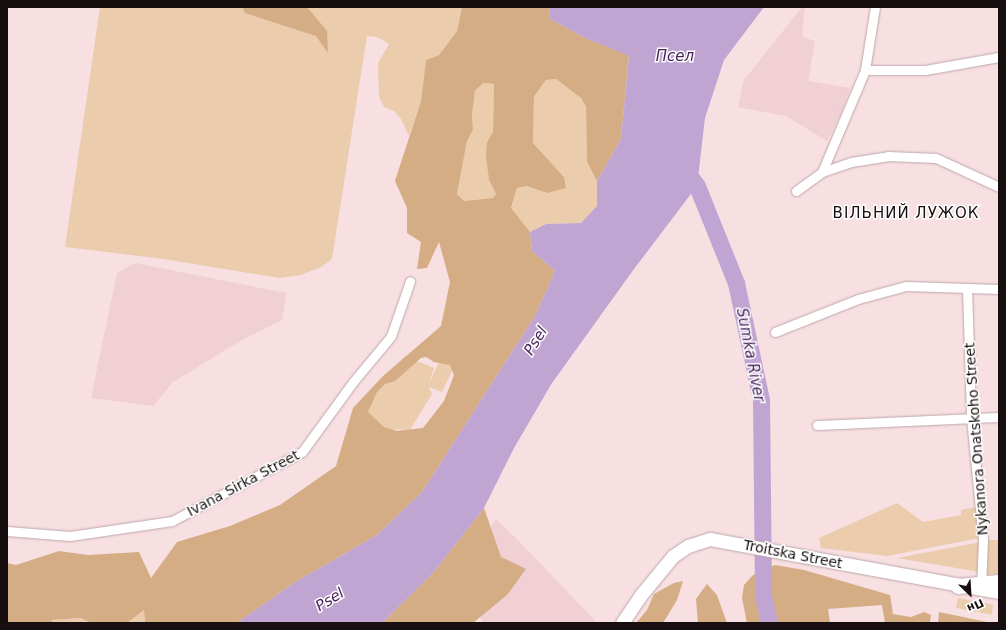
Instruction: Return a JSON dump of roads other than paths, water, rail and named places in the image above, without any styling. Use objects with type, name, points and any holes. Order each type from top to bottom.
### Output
[{"type":"main road","name":"Troitska Street","points":[[622,623],[640,596],[673,556],[688,546],[710,539],[801,554],[883,573],[958,586],[971,592],[999,599]]},
{"type":"main road","points":[[981,587],[999,582]]},
{"type":"main road","points":[[958,586],[981,587],[999,592]]},
{"type":"street","points":[[822,172],[865,70],[875,7]]},
{"type":"street","points":[[865,70],[925,70],[999,57]]},
{"type":"street","points":[[796,191],[822,172],[851,162],[888,156],[936,158],[999,187]]},
{"type":"street","name":"Ivana Sirka Street","points":[[7,531],[70,536],[136,529],[172,521],[302,452],[353,382],[391,336],[410,281]]},
{"type":"street","points":[[775,332],[858,299],[906,286],[999,289]]},
{"type":"street","name":"Nykanora Onatskoho Street","points":[[967,288],[971,417],[983,540],[981,587]]},
{"type":"street","points":[[817,425],[971,417],[999,417]]},
{"type":"water","name":"Псел","points":[[549,7],[764,7],[724,60],[705,118],[697,186],[634,269],[552,383],[514,448],[484,508],[433,573],[382,623],[237,623],[295,582],[377,535],[422,492],[535,316],[555,271],[532,251],[530,232],[546,224],[581,223],[597,206],[597,181],[621,139],[629,56],[585,38],[550,19]]},
{"type":"waterway","name":"Sumka River","points":[[684,168],[697,186],[736,283],[761,400],[763,596],[769,623]]},
{"type":"district","name":"ВІЛЬНИЙ ЛУЖОК","points":[[906,214]]},
{"type":"water label","name":"Psel","points":[[536,341]]},
{"type":"water label","name":"Psel","points":[[330,600]]}]
